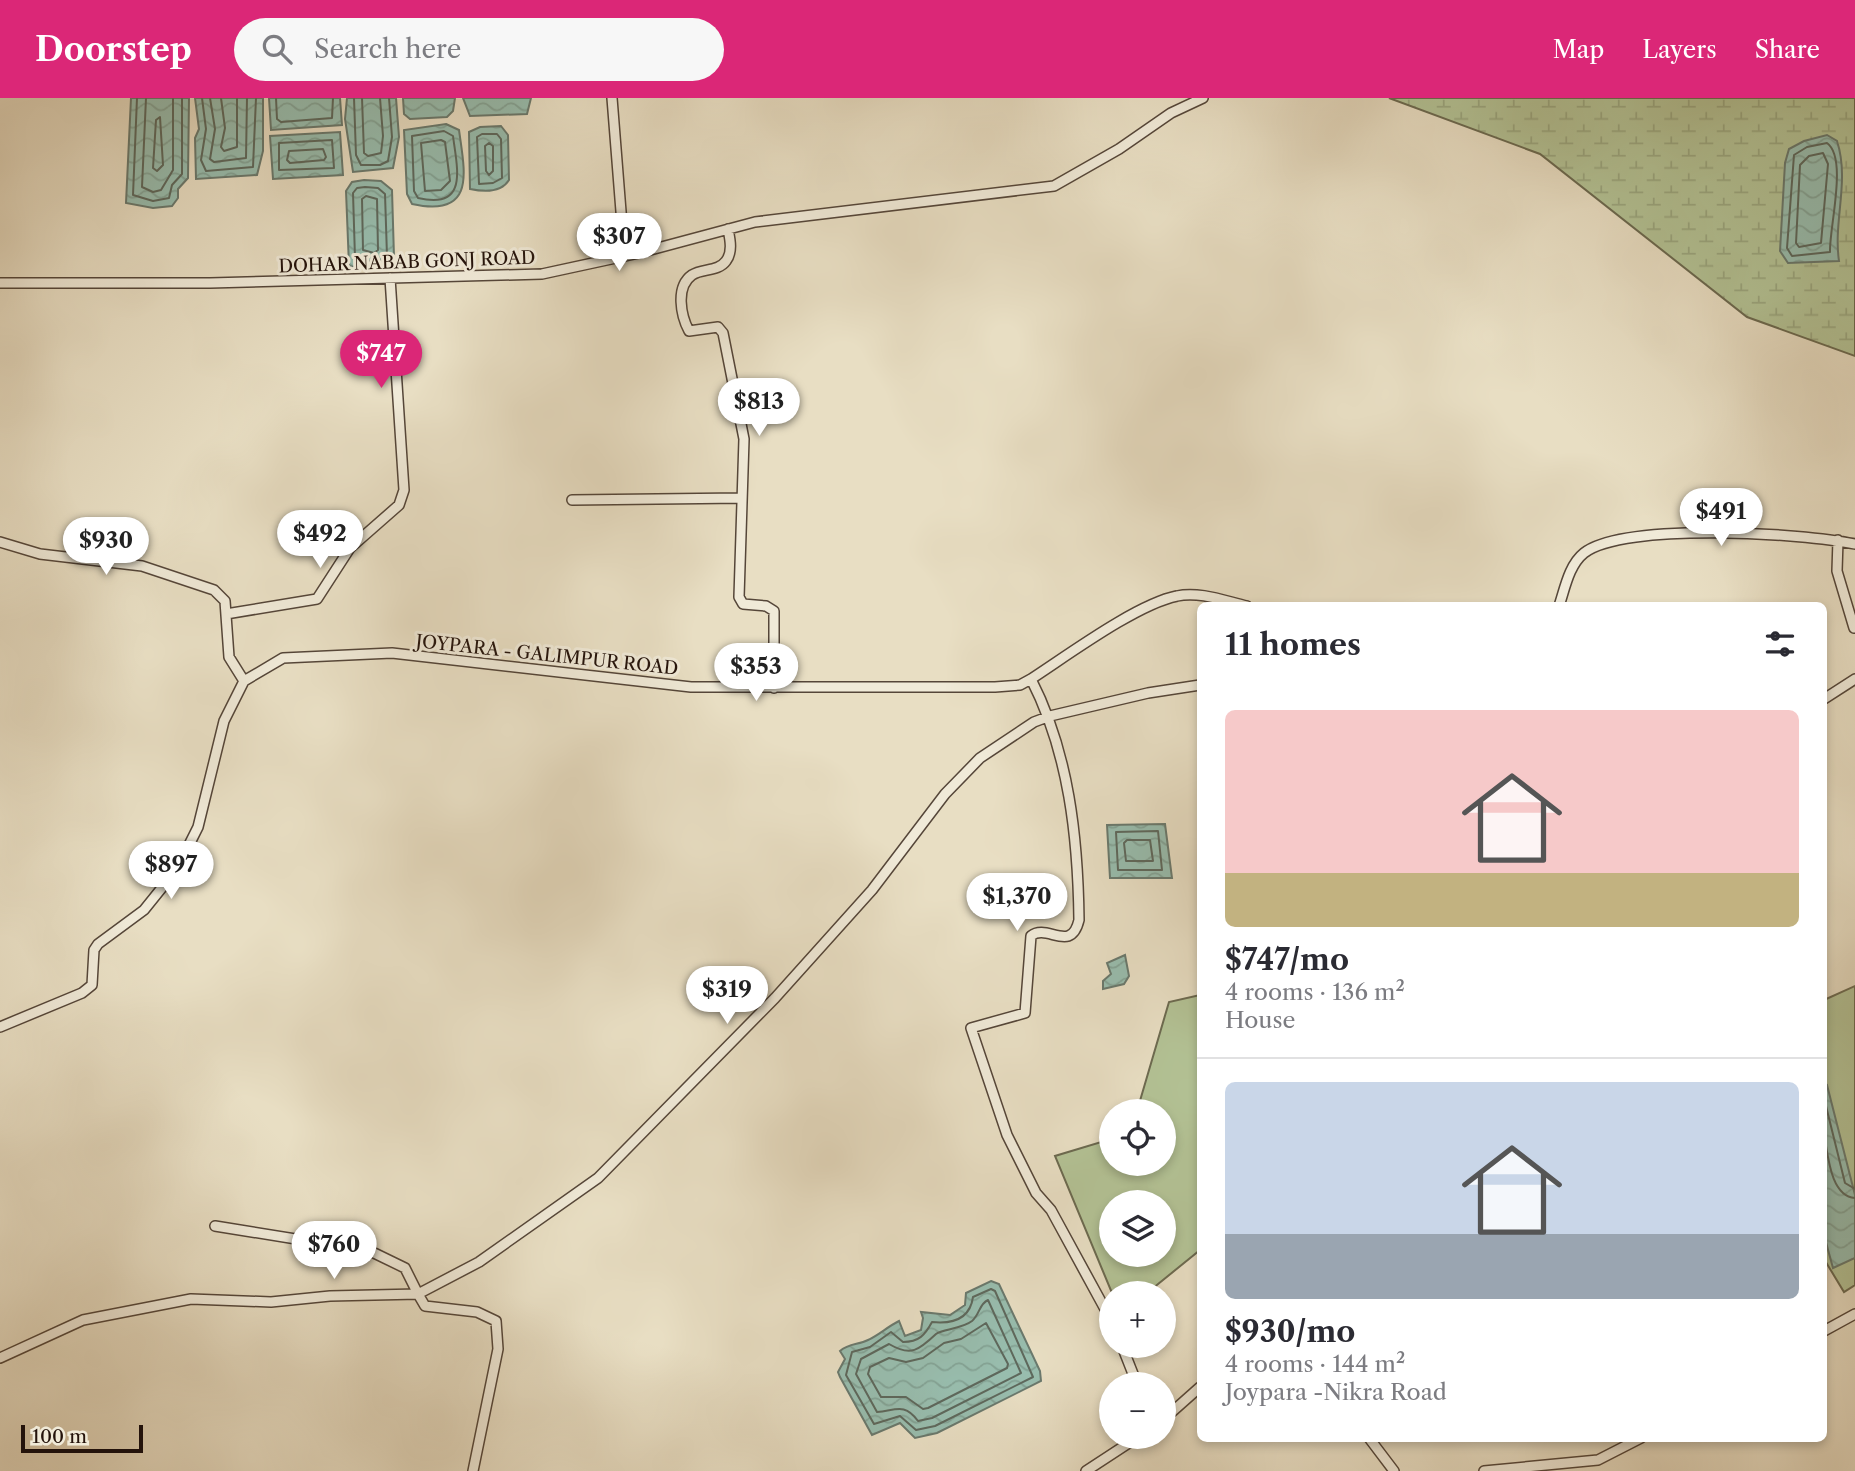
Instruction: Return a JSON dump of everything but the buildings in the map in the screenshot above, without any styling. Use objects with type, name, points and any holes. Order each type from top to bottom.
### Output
[{"type":"street","points":[[612,98],[622,224],[639,253]]},
{"type":"street","name":"DOHAR NABAB GONJ ROAD","points":[[0,283],[210,283],[542,274],[639,253],[755,222],[1054,186],[1111,154],[1171,113],[1203,98]]},
{"type":"street","points":[[728,229],[731,251],[727,261],[717,268],[693,274],[684,283],[681,296],[689,331],[718,327],[723,333],[744,439],[739,597],[743,604],[766,606],[774,611],[774,688]]},
{"type":"street","points":[[226,614],[317,599],[350,548],[399,505],[405,475],[395,381],[390,278]]},
{"type":"street","points":[[572,500],[742,498]]},
{"type":"street","points":[[1560,602],[1575,561],[1595,545],[1684,531],[1838,540],[1855,544]]},
{"type":"street","points":[[1838,540],[1837,570],[1854,628]]},
{"type":"street","points":[[0,542],[40,554],[142,566],[196,582],[221,596],[226,614],[229,657],[244,681],[224,721],[198,827],[177,869],[144,910],[98,944],[94,950],[92,985],[82,993],[0,1027]]},
{"type":"street","name":"JOYPARA - GALIMPUR ROAD","points":[[244,681],[283,657],[392,653],[614,681],[691,687],[1020,685],[1153,604],[1179,595],[1202,596],[1229,602]]},
{"type":"street","points":[[1827,697],[1855,678]]},
{"type":"street","points":[[1031,679],[1050,716],[1079,852],[1077,930],[1062,937],[1035,933],[1028,952],[1025,1013],[971,1028],[1007,1135],[1036,1193],[1051,1210],[1099,1298]]},
{"type":"street","points":[[0,1358],[83,1320],[191,1299],[271,1302],[330,1296],[418,1294],[479,1262],[598,1178],[775,998],[872,890],[945,794],[979,758],[1034,722],[1050,716],[1148,693],[1197,685]]},
{"type":"street","points":[[215,1226],[370,1251],[405,1268],[425,1306],[477,1312],[496,1321],[498,1349],[473,1471]]},
{"type":"street","points":[[1827,1329],[1855,1314]]},
{"type":"street","points":[[1176,1408],[1197,1390]]},
{"type":"street","points":[[1372,1442],[1394,1471]]},
{"type":"street","points":[[1484,1471],[1549,1467],[1598,1460],[1633,1442]]},
{"type":"street","points":[[1087,1471],[1121,1449]]},
{"type":"green space","points":[[1389,98],[1855,98],[1855,356],[1747,317],[1540,154]]},
{"type":"green space","points":[[1855,986],[1855,1285],[1844,1292],[1827,1264],[1827,999]]},
{"type":"green space","points":[[1197,996],[1197,1252],[1162,1281],[1107,1281],[1101,1267],[1176,1267],[1176,1190],[1099,1190],[1099,1262],[1055,1156],[1099,1143],[1099,1176],[1176,1176],[1176,1099],[1141,1099],[1169,1002]]},
{"type":"water","points":[[131,98],[189,98],[188,178],[178,189],[178,198],[172,206],[153,208],[126,203]]},
{"type":"water","points":[[195,98],[263,98],[263,151],[257,175],[196,179],[195,138],[199,129]]},
{"type":"water","points":[[269,98],[340,98],[342,125],[271,130]]},
{"type":"water","points":[[347,98],[396,98],[399,137],[393,168],[353,172],[345,119]]},
{"type":"water","points":[[403,98],[455,98],[453,111],[447,117],[410,119],[404,114]]},
{"type":"water","points":[[463,98],[531,98],[527,114],[470,116]]},
{"type":"water","points":[[446,124],[459,130],[464,176],[462,188],[457,198],[447,204],[433,207],[412,204],[407,194],[404,130]]},
{"type":"water","points":[[501,126],[508,135],[509,180],[497,189],[470,189],[469,132],[480,127]]},
{"type":"water","points":[[340,132],[343,175],[273,179],[270,136]]},
{"type":"water","points":[[1827,135],[1837,141],[1841,156],[1839,261],[1788,263],[1780,251],[1785,163],[1789,149],[1804,141]]},
{"type":"water","points":[[381,181],[392,190],[394,257],[392,265],[387,267],[371,269],[349,266],[346,191],[352,182]]},
{"type":"water","points":[[1165,824],[1172,878],[1110,878],[1107,825]]},
{"type":"water","points":[[1125,955],[1129,976],[1124,984],[1103,989],[1103,981],[1111,974],[1107,963]]},
{"type":"water","points":[[1827,1085],[1855,1195],[1855,1258],[1833,1268],[1827,1246]]},
{"type":"water","points":[[991,1281],[999,1284],[1040,1371],[1041,1381],[937,1433],[915,1438],[900,1423],[872,1435],[838,1372],[845,1359],[840,1351],[872,1338],[899,1321],[905,1336],[921,1330],[921,1312],[950,1315],[965,1305],[966,1293]]}]
